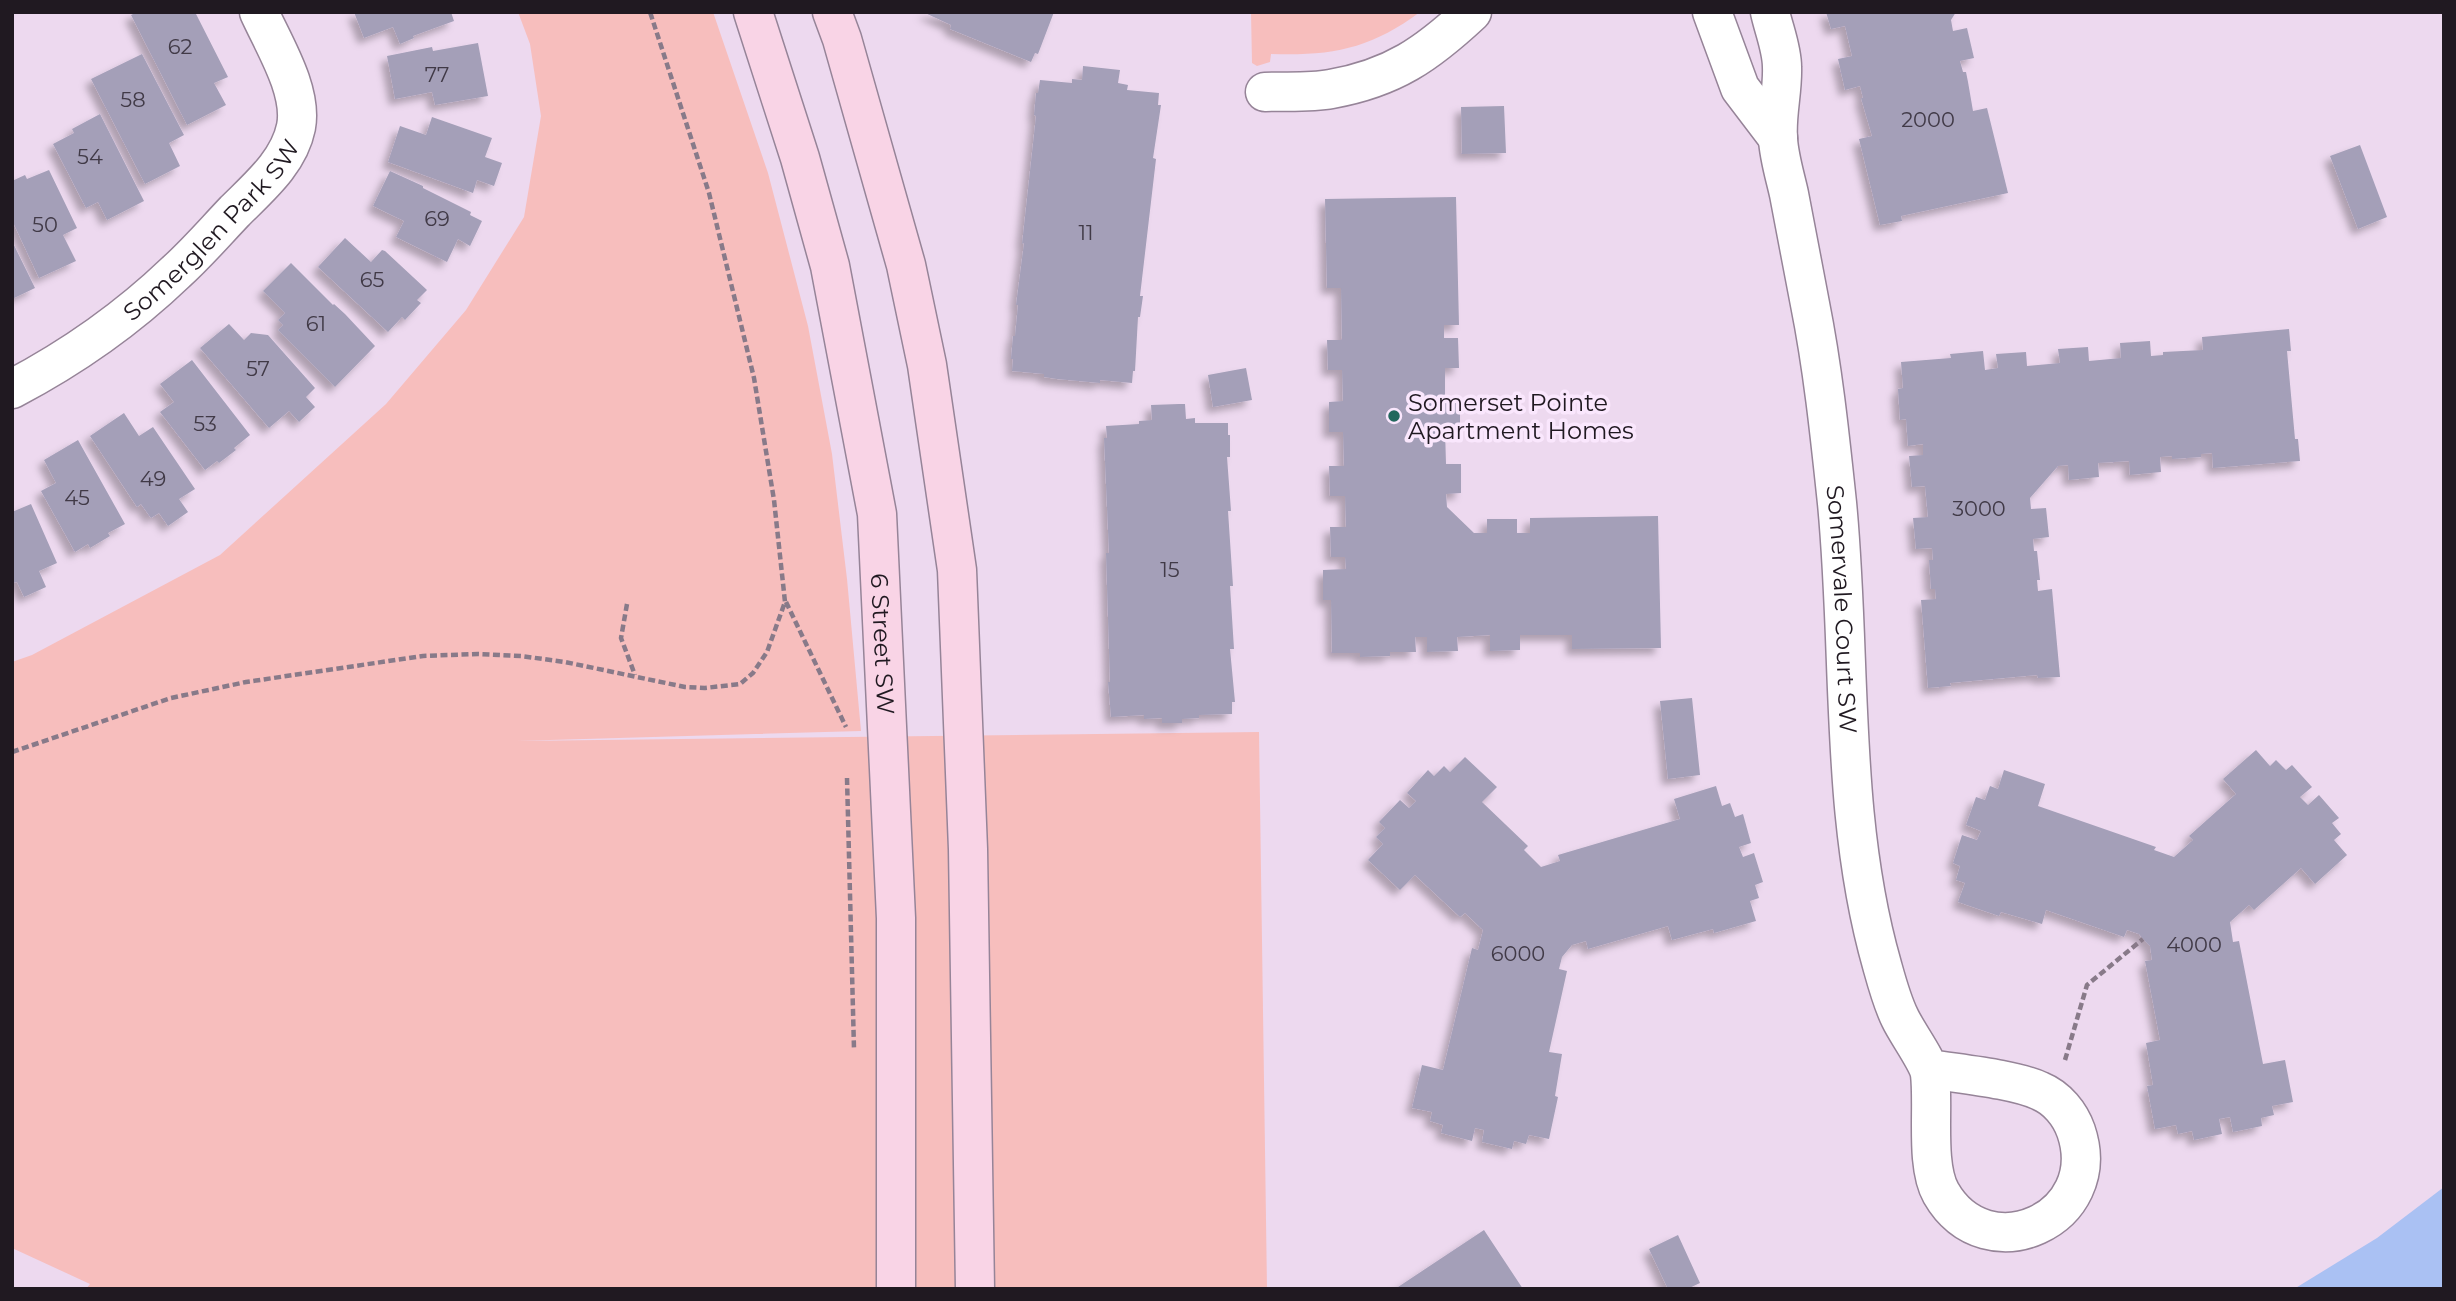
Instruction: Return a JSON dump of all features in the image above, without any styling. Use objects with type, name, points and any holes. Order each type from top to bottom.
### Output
[{"type":"main road","name":"6 Street SW","points":[[753,12],[800,158],[830,266],[877,514],[896,918],[896,1289]]},
{"type":"main road","points":[[832,12],[906,265],[926,365],[957,570],[968,849],[975,1289]]},
{"type":"street","name":"Somerglen Park SW","points":[[12,389],[107,330],[166,281],[274,171],[289,148],[296,126],[297,107],[293,88],[259,12]]},
{"type":"street","points":[[1265,92],[1330,89],[1389,74],[1414,60],[1472,12]]},
{"type":"street","name":"Somervale Court SW","points":[[1712,12],[1740,88],[1778,138]]},
{"type":"street","name":"Somervale Court SW","points":[[1770,12],[1783,63],[1778,138],[1813,319],[1835,487],[1851,757],[1869,915],[1899,1016],[1930,1069],[1934,1174],[1942,1194],[1959,1214],[1971,1223],[1997,1232],[2013,1232],[2034,1227],[2052,1218],[2065,1205],[2077,1184],[2082,1160],[2081,1146],[2073,1123],[2062,1107],[2037,1089],[1930,1069]]},
{"type":"path","points":[[649,12],[709,193],[754,378],[774,500],[785,602],[846,725],[846,739]]},
{"type":"path","points":[[12,752],[171,698],[246,682],[423,656],[521,656],[685,687],[740,684],[753,673],[768,652],[785,602]]},
{"type":"path","points":[[627,604],[621,638],[635,676]]},
{"type":"path","points":[[847,766],[854,1056]]},
{"type":"path","points":[[2064,1064],[2087,985],[2143,939]]},
{"type":"shaded area","points":[[518,12],[713,12],[768,173],[808,326],[832,454],[861,731],[516,741],[1259,732],[1267,1289],[86,1289],[90,1284],[12,1248],[12,662],[32,655],[220,555],[386,404],[466,310],[524,217],[541,116],[530,44]]},
{"type":"shaded area","points":[[1251,12],[1420,12],[1402,25],[1350,48],[1313,53],[1271,54],[1270,62],[1257,66],[1252,63]]},
{"type":"water","points":[[2444,1187],[2444,1289],[2294,1289],[2377,1238]]},
{"type":"building","points":[[137,12],[195,12],[228,77],[214,83],[226,105],[187,125],[131,15]]},
{"type":"building","points":[[354,12],[451,12],[454,21],[413,36],[414,38],[400,44],[393,27],[364,38]]},
{"type":"building","points":[[923,12],[1054,12],[1038,54],[1035,53],[1031,62],[950,29],[951,25]]},
{"type":"building","points":[[1826,12],[1956,12],[1951,20],[1953,31],[1967,28],[1974,58],[1960,61],[1963,72],[1966,72],[1973,111],[1987,108],[2008,193],[1901,216],[1902,221],[1880,225],[1859,139],[1872,136],[1860,86],[1845,90],[1838,59],[1852,56],[1845,26],[1831,29]]},
{"type":"building","points":[[478,43],[488,96],[435,105],[432,92],[395,99],[387,56],[432,47],[433,51]]},
{"type":"building","points":[[142,54],[184,135],[169,143],[180,166],[145,184],[91,79]]},
{"type":"building","points":[[1083,66],[1120,70],[1118,83],[1128,85],[1127,90],[1159,93],[1158,105],[1161,105],[1153,158],[1156,159],[1132,383],[1057,379],[1044,377],[1044,374],[1012,371],[1036,93],[1040,80],[1072,83],[1072,79],[1082,80]]},
{"type":"building","points":[[1504,106],[1506,153],[1462,154],[1461,107]]},
{"type":"building","points":[[100,114],[144,201],[107,220],[98,202],[86,208],[53,144],[74,133],[72,129]]},
{"type":"building","points":[[432,117],[492,138],[485,157],[502,163],[494,186],[477,180],[473,193],[388,162],[400,126],[426,135]]},
{"type":"building","points":[[2360,145],[2387,217],[2358,229],[2330,156]]},
{"type":"building","points":[[49,170],[77,228],[63,235],[76,261],[39,278],[12,220],[12,181],[25,175],[27,179]]},
{"type":"building","points":[[390,171],[471,212],[470,215],[482,221],[470,246],[458,239],[447,262],[396,237],[404,221],[373,206]]},
{"type":"building","name":"Somerset Pointe Apartment Homes","points":[[1456,197],[1459,325],[1444,325],[1444,338],[1458,338],[1459,368],[1445,368],[1445,400],[1460,400],[1460,430],[1445,430],[1446,464],[1461,464],[1461,493],[1446,494],[1447,507],[1474,533],[1487,533],[1487,519],[1517,519],[1517,533],[1530,533],[1530,518],[1658,516],[1661,648],[1572,649],[1572,635],[1520,635],[1520,650],[1490,651],[1490,635],[1457,637],[1458,651],[1427,652],[1427,637],[1415,637],[1416,652],[1390,652],[1390,656],[1360,657],[1360,653],[1332,653],[1331,600],[1323,600],[1323,570],[1346,569],[1345,557],[1331,557],[1330,527],[1346,527],[1345,496],[1330,496],[1329,466],[1344,466],[1343,432],[1329,432],[1329,402],[1343,401],[1342,370],[1328,370],[1327,340],[1342,340],[1341,288],[1327,288],[1325,199]]},
{"type":"building","points":[[345,238],[371,262],[382,250],[385,251],[427,290],[417,300],[421,303],[405,320],[402,317],[388,332],[318,267]]},
{"type":"building","points":[[12,241],[35,288],[12,299]]},
{"type":"building","points":[[291,263],[375,346],[335,387],[278,330],[283,325],[278,320],[285,313],[263,291]]},
{"type":"building","points":[[229,324],[244,340],[251,333],[268,335],[315,388],[306,397],[315,407],[299,422],[289,411],[269,428],[200,348]]},
{"type":"building","points":[[2289,329],[2291,351],[2287,351],[2295,439],[2298,439],[2300,461],[2213,468],[2212,453],[2201,454],[2201,457],[2172,459],[2172,456],[2160,457],[2161,472],[2130,475],[2129,461],[2098,463],[2099,477],[2069,480],[2068,465],[2058,466],[2030,498],[2031,509],[2046,508],[2049,537],[2033,539],[2040,580],[2037,580],[2038,591],[2052,589],[2060,677],[2038,678],[2037,675],[1950,683],[1951,686],[1928,688],[1921,600],[1936,599],[1935,589],[1931,589],[1929,560],[1933,560],[1932,548],[1916,549],[1913,518],[1928,517],[1925,486],[1912,487],[1909,456],[1923,455],[1923,444],[1908,446],[1906,419],[1900,420],[1898,389],[1903,388],[1901,362],[1951,358],[1950,354],[1983,351],[1985,370],[1998,368],[1996,354],[2026,352],[2027,366],[2060,363],[2058,349],[2088,347],[2089,361],[2121,358],[2120,343],[2150,341],[2151,356],[2163,355],[2163,352],[2203,350],[2202,337]]},
{"type":"building","points":[[192,360],[250,435],[234,448],[236,450],[205,470],[160,412],[174,402],[160,384]]},
{"type":"building","points":[[1246,368],[1252,400],[1213,407],[1208,375]]},
{"type":"building","points":[[1185,404],[1186,419],[1195,418],[1195,423],[1228,423],[1230,457],[1227,457],[1231,511],[1228,511],[1234,649],[1230,649],[1235,702],[1232,702],[1232,714],[1199,715],[1199,718],[1182,719],[1182,723],[1162,723],[1162,718],[1144,719],[1144,715],[1111,717],[1108,682],[1106,426],[1139,424],[1139,421],[1152,420],[1151,405]]},
{"type":"building","points":[[124,413],[139,436],[153,427],[195,489],[179,499],[188,512],[168,526],[159,513],[151,518],[141,504],[137,507],[90,436]]},
{"type":"building","points":[[78,440],[125,524],[108,533],[110,536],[90,548],[88,544],[75,552],[41,491],[56,483],[44,460]]},
{"type":"building","points":[[31,504],[57,563],[39,571],[46,587],[24,597],[17,582],[12,583],[12,512]]},
{"type":"building","points":[[1692,698],[1700,775],[1668,779],[1660,701]]},
{"type":"building","points":[[2256,750],[2270,766],[2276,760],[2286,770],[2292,765],[2312,787],[2300,797],[2308,805],[2319,795],[2339,818],[2332,823],[2341,834],[2334,840],[2347,855],[2315,884],[2301,868],[2254,910],[2249,905],[2230,922],[2233,942],[2239,941],[2263,1064],[2285,1060],[2293,1102],[2272,1106],[2274,1115],[2261,1118],[2262,1126],[2233,1132],[2230,1117],[2219,1119],[2222,1134],[2194,1140],[2192,1131],[2178,1134],[2176,1125],[2155,1129],[2147,1086],[2153,1085],[2146,1043],[2160,1040],[2145,961],[2152,960],[2150,946],[2139,934],[2127,930],[2124,937],[2046,910],[2042,924],[2001,912],[1999,916],[1958,902],[1965,883],[1956,880],[1960,866],[1953,863],[1962,835],[1977,840],[1981,831],[1966,825],[1976,797],[1985,800],[1990,786],[1998,789],[2004,770],[2045,784],[2038,806],[2156,847],[2154,850],[2174,857],[2193,840],[2189,836],[2236,794],[2223,779]]},
{"type":"building","points":[[1465,757],[1497,787],[1482,802],[1528,846],[1524,850],[1541,867],[1560,861],[1558,855],[1680,819],[1674,799],[1716,786],[1722,806],[1730,803],[1735,817],[1743,814],[1751,843],[1739,847],[1743,857],[1754,853],[1763,882],[1755,885],[1759,898],[1750,901],[1756,921],[1714,933],[1713,929],[1672,940],[1668,926],[1588,949],[1586,941],[1572,945],[1562,957],[1559,969],[1567,971],[1549,1052],[1562,1054],[1555,1096],[1558,1097],[1549,1139],[1529,1135],[1526,1144],[1514,1141],[1512,1149],[1482,1142],[1484,1130],[1475,1128],[1472,1141],[1441,1133],[1443,1125],[1430,1121],[1432,1112],[1412,1108],[1422,1065],[1443,1070],[1472,948],[1478,950],[1483,930],[1465,913],[1460,917],[1415,875],[1400,890],[1368,860],[1383,844],[1376,837],[1385,828],[1379,822],[1400,800],[1409,808],[1416,801],[1407,793],[1428,770],[1434,776],[1444,766],[1450,772]]},
{"type":"building","points":[[1484,1230],[1523,1289],[1395,1289]]},
{"type":"building","points":[[1678,1235],[1700,1283],[1687,1289],[1668,1289],[1649,1249]]},
{"type":"place","name":"Somerset Pointe Apartment Homes","points":[[1394,416]]}]
